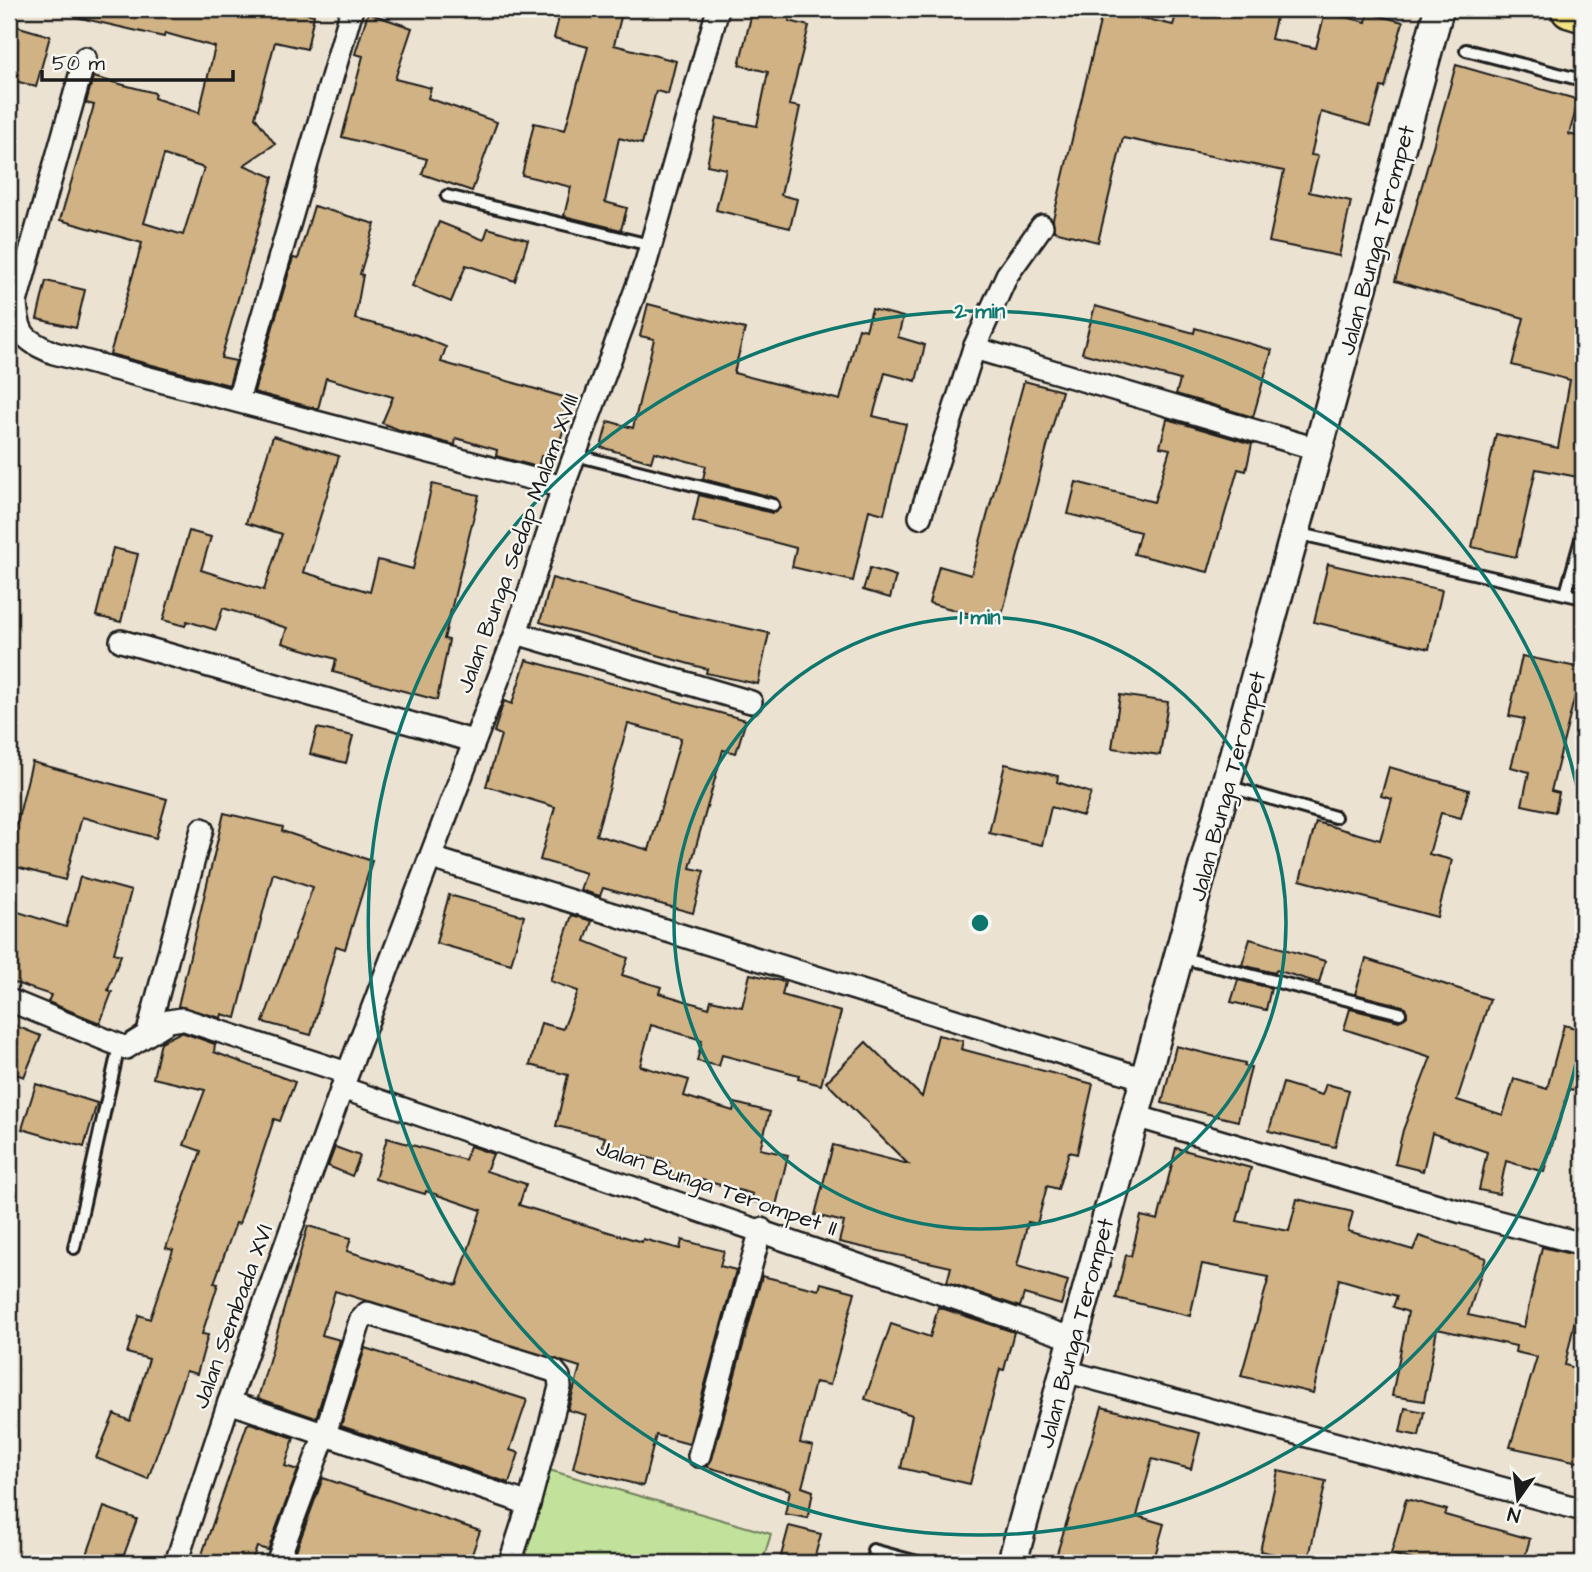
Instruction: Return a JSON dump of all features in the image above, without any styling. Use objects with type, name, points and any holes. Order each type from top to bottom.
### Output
[{"type":"highway","points":[[1570,9],[1583,13]]},
{"type":"street","points":[[238,400],[352,9]]},
{"type":"street","name":"Jalan Bunga Sedap Malam XVIII","points":[[345,1080],[516,634],[563,487],[650,245],[718,9]]},
{"type":"street","name":"Jalan Bunga Terompet","points":[[1012,1563],[1439,9]]},
{"type":"street","points":[[85,58],[16,302],[17,327],[32,344],[54,353],[563,487]]},
{"type":"street","points":[[920,517],[974,348],[1007,275],[1042,226]]},
{"type":"street","points":[[974,348],[1320,450]]},
{"type":"street","points":[[516,634],[751,702]]},
{"type":"street","points":[[121,641],[473,741]]},
{"type":"street","points":[[148,1032],[202,829]]},
{"type":"street","points":[[432,858],[1146,1079]]},
{"type":"street","points":[[9,1000],[119,1046]]},
{"type":"street","name":"Jalan Bunga Terompet II","points":[[119,1046],[132,1046],[148,1032],[169,1021],[182,1019],[345,1080],[1074,1339]]},
{"type":"street","name":"Jalan Sembada XVI","points":[[176,1563],[229,1402],[345,1080]]},
{"type":"street","points":[[1135,1116],[1465,1213],[1583,1244]]},
{"type":"street","points":[[699,1457],[761,1229]]},
{"type":"street","points":[[277,1563],[325,1434],[360,1321],[367,1313],[554,1371],[559,1377],[560,1387],[529,1504],[510,1563]]},
{"type":"street","points":[[1065,1371],[1583,1510]]},
{"type":"street","points":[[229,1402],[529,1504]]},
{"type":"lane","points":[[1466,50],[1574,78],[1580,76],[1583,71]]},
{"type":"lane","points":[[447,196],[650,245]]},
{"type":"lane","points":[[575,455],[773,505]]},
{"type":"lane","points":[[1566,593],[1583,532]]},
{"type":"lane","points":[[1296,533],[1583,598]]},
{"type":"lane","points":[[1227,786],[1335,817]]},
{"type":"lane","points":[[1179,957],[1400,1013]]},
{"type":"lane","points":[[74,1248],[119,1046]]},
{"type":"lane","points":[[873,1550],[921,1563]]},
{"type":"green space","points":[[549,1470],[771,1534],[762,1563],[522,1563]]},
{"type":"building","points":[[77,9],[287,9],[314,15],[307,49],[275,42],[255,117],[275,144],[244,165],[273,177],[221,358],[236,361],[229,385],[110,354],[142,243],[60,220],[94,105],[86,103],[93,77],[155,93],[154,98],[199,113],[215,47],[165,33],[164,37],[76,17]],"holes":[[[164,155],[204,168],[183,235],[144,223]]]},
{"type":"building","points":[[561,9],[623,9],[614,45],[676,61],[668,94],[656,91],[642,144],[619,138],[605,202],[627,208],[621,230],[564,216],[571,187],[522,175],[534,123],[565,130],[588,47],[554,38]]},
{"type":"building","points":[[753,9],[792,9],[789,21],[809,26],[789,105],[800,107],[781,195],[797,199],[790,228],[716,210],[726,169],[707,165],[717,118],[757,126],[768,72],[739,65]]},
{"type":"building","points":[[1103,9],[1173,25],[1178,9],[1278,9],[1271,39],[1316,48],[1325,12],[1366,22],[1368,13],[1403,22],[1385,88],[1381,87],[1370,126],[1321,112],[1311,155],[1318,156],[1309,192],[1351,201],[1339,256],[1269,242],[1284,171],[1123,138],[1098,242],[1054,231],[1053,219]]},
{"type":"building","points":[[368,13],[412,28],[395,79],[431,88],[428,98],[497,122],[472,191],[422,174],[427,159],[342,137],[363,56],[355,54]]},
{"type":"building","points":[[9,24],[50,36],[36,87],[9,79]]},
{"type":"building","points":[[1456,65],[1579,100],[1569,134],[1583,138],[1583,220],[1575,248],[1583,250],[1583,448],[1578,477],[1536,469],[1516,557],[1472,547],[1496,434],[1558,448],[1570,380],[1512,365],[1524,318],[1395,281]]},
{"type":"building","points":[[314,206],[375,224],[360,274],[363,275],[355,319],[417,335],[446,347],[441,362],[574,400],[553,460],[541,456],[538,467],[496,456],[497,450],[456,438],[455,445],[402,431],[382,423],[393,397],[326,378],[318,409],[254,392],[293,258],[298,259]]},
{"type":"building","points":[[439,222],[484,240],[488,228],[528,240],[515,281],[466,265],[451,302],[412,286]]},
{"type":"building","points":[[46,281],[85,290],[76,328],[37,319]]},
{"type":"building","points":[[648,304],[745,329],[734,373],[840,400],[859,328],[866,330],[872,309],[903,317],[898,337],[925,345],[916,381],[885,373],[873,416],[906,424],[884,514],[869,510],[853,581],[792,567],[796,548],[693,521],[699,495],[772,513],[780,508],[776,498],[703,479],[706,466],[654,452],[651,462],[601,447],[608,421],[633,428],[654,339],[640,336]]},
{"type":"building","points":[[1095,306],[1194,333],[1195,328],[1272,350],[1253,417],[1176,394],[1180,380],[1082,353]]},
{"type":"building","points":[[1024,381],[1062,391],[1000,622],[929,603],[939,566],[971,575]]},
{"type":"building","points":[[1167,419],[1252,444],[1246,471],[1238,469],[1208,572],[1134,554],[1140,532],[1068,514],[1076,482],[1154,502],[1170,449],[1160,447]]},
{"type":"building","points":[[273,436],[339,456],[303,572],[370,592],[378,560],[413,569],[432,484],[479,495],[444,639],[449,640],[437,700],[333,672],[336,659],[282,643],[287,628],[223,608],[216,630],[187,621],[185,626],[163,620],[189,531],[211,537],[201,570],[264,590],[282,534],[246,523]]},
{"type":"building","points":[[113,548],[138,554],[121,622],[96,616]]},
{"type":"building","points":[[1328,564],[1442,590],[1429,649],[1314,622]]},
{"type":"building","points":[[870,568],[896,576],[890,598],[863,590]]},
{"type":"building","points":[[552,578],[677,613],[769,633],[758,684],[706,673],[707,669],[540,622]]},
{"type":"building","points":[[1522,656],[1582,668],[1551,791],[1559,793],[1555,812],[1522,805],[1529,772],[1511,767],[1524,719],[1509,716]]},
{"type":"building","points":[[526,660],[746,720],[736,753],[723,750],[690,868],[704,871],[693,913],[603,888],[600,896],[580,890],[586,873],[540,860],[555,807],[486,786],[501,735],[494,732],[504,701],[512,704]],"holes":[[[628,724],[681,738],[649,850],[596,835]]]},
{"type":"building","points":[[1120,695],[1168,702],[1160,755],[1112,748]]},
{"type":"building","points":[[317,728],[353,736],[346,763],[310,754]]},
{"type":"building","points":[[32,762],[167,799],[156,838],[82,817],[65,880],[9,865],[9,833],[14,835]]},
{"type":"building","points":[[1005,764],[1058,776],[1057,782],[1091,793],[1083,816],[1051,807],[1042,845],[989,833]]},
{"type":"building","points":[[1389,767],[1469,790],[1461,818],[1441,813],[1429,854],[1452,860],[1437,917],[1300,880],[1316,822],[1380,840],[1392,799],[1381,796]]},
{"type":"building","points":[[224,813],[283,827],[282,831],[372,861],[345,949],[336,946],[311,1035],[263,1022],[313,887],[273,873],[236,1018],[222,1014],[221,1018],[178,1006]]},
{"type":"building","points":[[80,877],[131,891],[114,953],[121,955],[108,990],[112,992],[100,1023],[48,1002],[51,995],[9,981],[9,909],[66,927]]},
{"type":"building","points":[[449,895],[524,916],[511,964],[436,943]]},
{"type":"building","points":[[572,915],[592,921],[585,941],[628,958],[622,975],[661,987],[659,993],[709,1008],[711,1000],[742,1007],[750,974],[785,982],[782,995],[841,1012],[821,1085],[798,1079],[799,1075],[722,1055],[719,1066],[697,1061],[702,1040],[651,1025],[640,1066],[689,1080],[684,1096],[733,1111],[735,1103],[770,1112],[760,1149],[788,1155],[776,1206],[751,1201],[753,1194],[702,1180],[700,1185],[665,1175],[669,1163],[602,1146],[605,1137],[556,1126],[568,1075],[530,1065],[541,1023],[563,1029],[578,991],[550,981]]},
{"type":"building","points":[[1250,939],[1325,961],[1319,983],[1276,970],[1275,973],[1242,965]]},
{"type":"building","points":[[1366,959],[1490,999],[1457,1100],[1503,1115],[1514,1079],[1547,1089],[1564,1025],[1583,1030],[1583,1092],[1569,1089],[1544,1172],[1506,1161],[1499,1194],[1479,1190],[1487,1152],[1432,1133],[1423,1171],[1395,1164],[1403,1130],[1431,1057],[1344,1029],[1350,1009],[1399,1021],[1407,1016],[1403,1006],[1355,994]]},
{"type":"building","points":[[1238,980],[1271,988],[1266,1010],[1231,1002]]},
{"type":"building","points":[[9,1023],[41,1036],[24,1077],[9,1071]]},
{"type":"building","points":[[181,1032],[215,1044],[214,1052],[295,1082],[280,1121],[274,1119],[239,1224],[236,1223],[214,1283],[218,1284],[202,1334],[208,1335],[197,1374],[186,1371],[148,1479],[96,1458],[114,1414],[130,1421],[149,1359],[127,1353],[139,1315],[150,1319],[173,1250],[166,1248],[201,1151],[184,1145],[205,1090],[153,1078],[161,1042]]},
{"type":"building","points":[[938,1035],[963,1041],[961,1049],[1093,1084],[1077,1154],[1069,1152],[1058,1189],[1047,1186],[1037,1224],[1028,1222],[1017,1266],[1068,1281],[1061,1305],[1024,1294],[1020,1307],[947,1282],[951,1267],[839,1242],[844,1222],[815,1215],[833,1145],[908,1164],[826,1082],[866,1042],[922,1097]]},
{"type":"building","points":[[1176,1046],[1245,1063],[1244,1066],[1251,1067],[1238,1121],[1162,1103]]},
{"type":"building","points":[[1283,1083],[1322,1095],[1326,1084],[1349,1090],[1335,1147],[1269,1131]]},
{"type":"building","points":[[36,1084],[97,1103],[84,1147],[22,1129]]},
{"type":"building","points":[[387,1138],[465,1160],[470,1146],[493,1154],[486,1171],[526,1184],[519,1205],[642,1242],[643,1239],[680,1249],[682,1240],[724,1251],[720,1266],[736,1270],[689,1444],[656,1435],[643,1486],[573,1468],[586,1415],[568,1410],[580,1367],[335,1291],[322,1335],[340,1340],[316,1418],[258,1398],[308,1226],[351,1238],[347,1251],[457,1285],[481,1210],[426,1191],[425,1194],[375,1179]]},
{"type":"building","points":[[335,1147],[360,1156],[352,1176],[328,1166]]},
{"type":"building","points":[[1176,1148],[1251,1168],[1237,1221],[1289,1231],[1297,1199],[1353,1212],[1348,1231],[1413,1250],[1419,1236],[1486,1258],[1468,1315],[1524,1327],[1542,1247],[1583,1257],[1583,1283],[1565,1365],[1583,1370],[1583,1463],[1510,1447],[1537,1357],[1515,1352],[1516,1346],[1437,1329],[1424,1401],[1392,1396],[1408,1312],[1393,1307],[1397,1296],[1339,1279],[1313,1393],[1241,1376],[1269,1277],[1202,1264],[1190,1316],[1116,1298],[1126,1255],[1131,1256],[1141,1216],[1158,1220]]},
{"type":"building","points":[[762,1276],[819,1290],[821,1283],[855,1292],[830,1385],[815,1382],[800,1443],[813,1446],[802,1487],[813,1491],[808,1518],[785,1514],[790,1490],[707,1467],[712,1459]]},
{"type":"building","points":[[938,1307],[1014,1332],[1004,1370],[1000,1369],[970,1484],[901,1468],[912,1415],[865,1399],[891,1324],[930,1337]]},
{"type":"building","points":[[365,1348],[527,1400],[510,1450],[519,1453],[509,1483],[341,1426]]},
{"type":"building","points":[[1102,1407],[1200,1433],[1191,1469],[1152,1459],[1137,1516],[1164,1524],[1153,1563],[1054,1563]]},
{"type":"building","points":[[1405,1408],[1424,1412],[1419,1436],[1400,1432]]},
{"type":"building","points":[[250,1423],[294,1438],[285,1466],[298,1470],[268,1550],[257,1547],[251,1563],[199,1563],[247,1425]]},
{"type":"building","points":[[1278,1471],[1326,1481],[1308,1561],[1260,1551]]},
{"type":"building","points":[[323,1478],[480,1531],[469,1563],[306,1563],[293,1559]]},
{"type":"building","points":[[1406,1499],[1447,1510],[1445,1515],[1530,1539],[1523,1563],[1425,1563],[1391,1554]]},
{"type":"building","points":[[104,1507],[137,1519],[121,1563],[84,1563]]},
{"type":"building","points":[[789,1526],[821,1534],[813,1563],[781,1556]]}]
